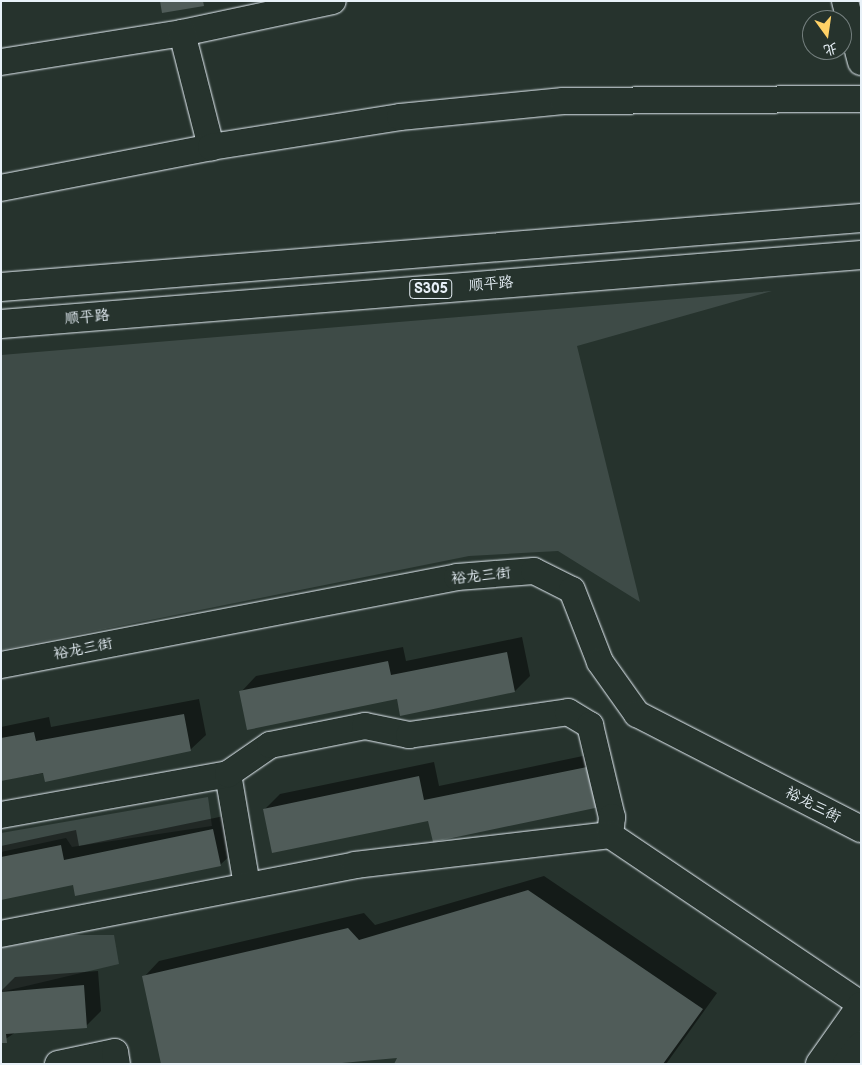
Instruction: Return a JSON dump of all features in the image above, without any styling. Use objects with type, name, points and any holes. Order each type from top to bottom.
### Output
[{"type":"main road","points":[[1,287],[861,218]]},
{"type":"main road","name":"顺平路","points":[[1,324],[861,255]]},
{"type":"main road","points":[[820,1064],[861,1005]]},
{"type":"main road","points":[[847,1064],[861,1046]]},
{"type":"street","points":[[1,62],[182,33],[333,1]]},
{"type":"street","points":[[845,1],[861,62]]},
{"type":"street","points":[[182,33],[211,147]]},
{"type":"street","points":[[1,188],[211,147],[400,117],[563,101],[861,99]]},
{"type":"street","name":"裕龙三街","points":[[1,665],[457,577],[534,571],[572,590],[600,662],[638,714],[861,829]]},
{"type":"street","points":[[1,815],[228,774],[270,745],[364,726],[409,735],[568,712],[590,725],[612,817],[610,835]]},
{"type":"street","points":[[228,774],[247,885]]},
{"type":"street","points":[[1,934],[356,864],[610,835],[861,1005]]},
{"type":"street","points":[[58,1064],[115,1052],[118,1064]]},
{"type":"shaded area","points":[[772,291],[577,346],[640,602],[558,551],[469,556],[1,650],[1,355]]},
{"type":"shaded area","points":[[208,797],[212,826],[72,847],[66,838],[1,852],[1,833]]},
{"type":"shaded area","points":[[66,935],[114,935],[119,964],[1,992],[1,948]]},
{"type":"building","points":[[160,1],[203,1],[204,6],[162,13]]},
{"type":"building","points":[[507,652],[515,692],[400,716],[397,699],[247,730],[239,691],[388,661],[391,675]]},
{"type":"building","points":[[184,714],[191,751],[45,782],[43,773],[1,781],[1,738],[34,732],[36,741]]},
{"type":"building","points":[[592,766],[600,807],[433,842],[428,821],[272,853],[263,809],[419,776],[424,800]]},
{"type":"building","points":[[213,829],[221,866],[75,896],[73,885],[1,900],[1,857],[61,845],[64,860]]},
{"type":"building","points":[[528,890],[703,1009],[663,1064],[394,1064],[397,1058],[331,1064],[161,1064],[142,976],[348,928],[359,940]]},
{"type":"building","points":[[84,985],[87,1028],[6,1034],[7,1043],[1,1043],[1,992]]}]
